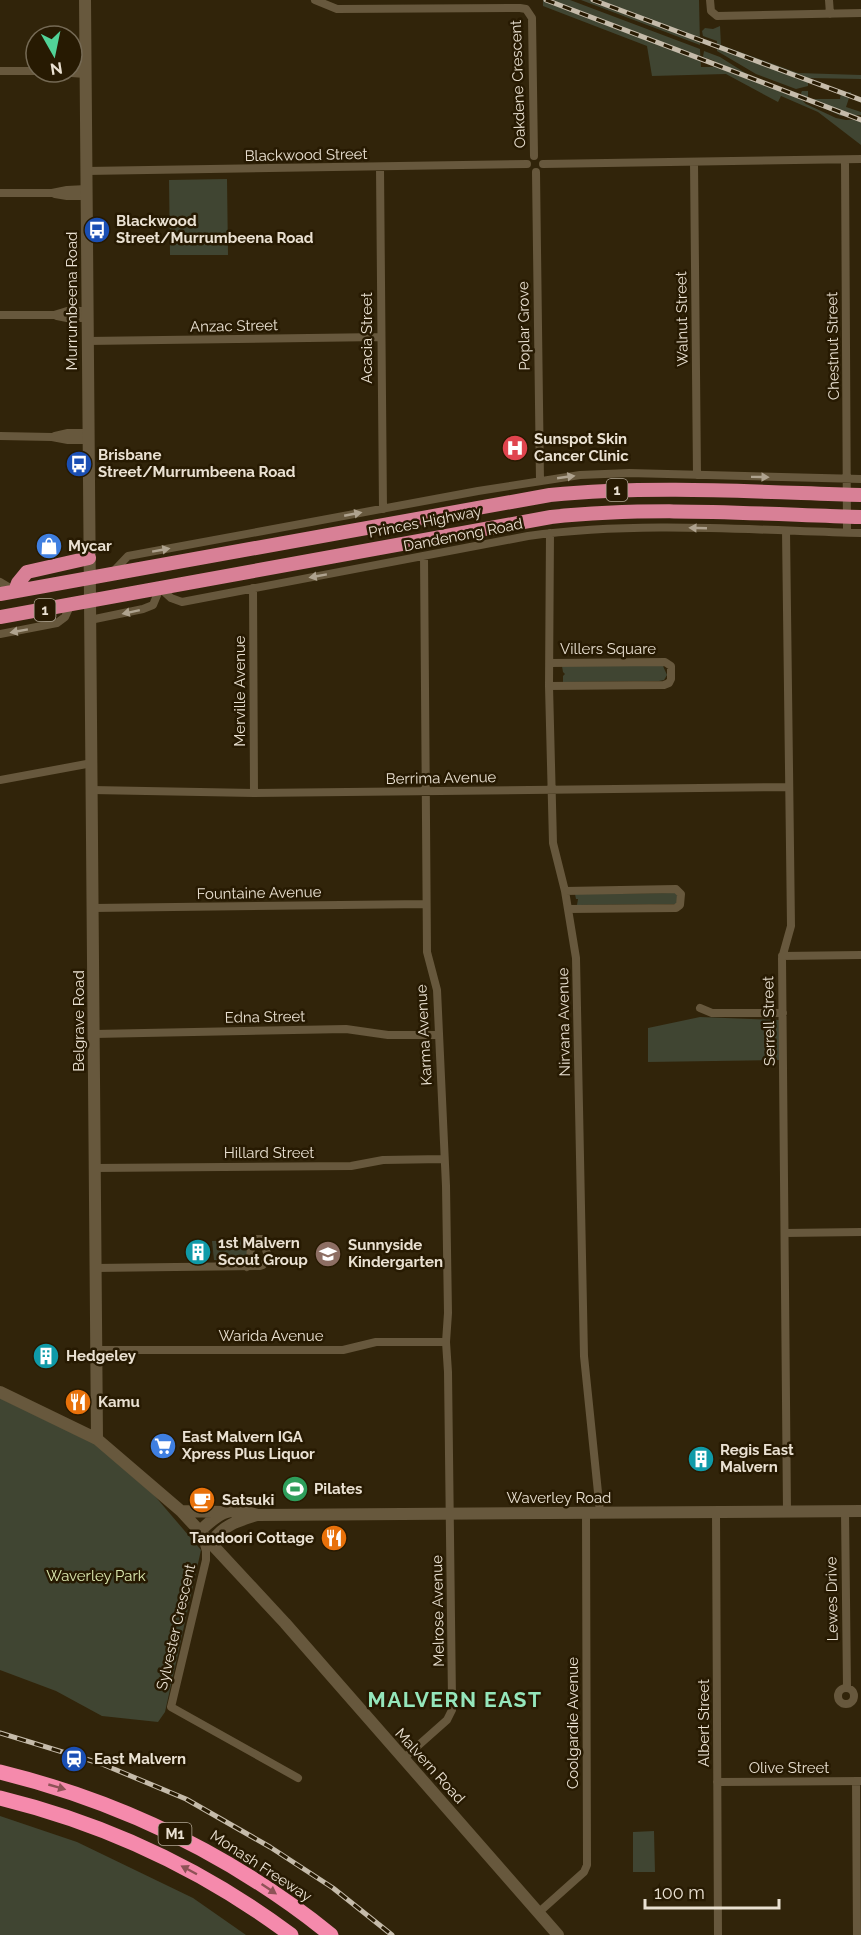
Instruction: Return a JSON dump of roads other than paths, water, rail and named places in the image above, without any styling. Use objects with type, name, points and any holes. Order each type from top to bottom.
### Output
[{"type":"highway","name":"Princes Highway","points":[[0,594],[550,495],[618,490],[854,495]]},
{"type":"highway","points":[[480,507],[483,528]]},
{"type":"highway","name":"Princes Highway","points":[[0,617],[551,517],[628,511],[854,517]]},
{"type":"highway","points":[[15,591],[27,572],[89,558]]},
{"type":"highway","name":"Monash Freeway","points":[[0,1772],[60,1788],[100,1802],[186,1840],[250,1877],[331,1935]]},
{"type":"highway","name":"M1","points":[[0,1798],[91,1825],[158,1854],[231,1894],[291,1935]]},
{"type":"main road","name":"Murrumbeena Road","points":[[85,0],[90,602]]},
{"type":"main road","name":"Belgrave Road","points":[[90,602],[97,1439]]},
{"type":"main road","points":[[0,1392],[97,1439],[181,1511]]},
{"type":"main road","name":"Waverley Road","points":[[181,1511],[236,1510],[258,1515],[861,1511]]},
{"type":"main road","name":"Malvern Road","points":[[181,1511],[200,1531],[208,1547],[285,1623],[558,1935]]},
{"type":"main road","points":[[200,1531],[224,1512]]},
{"type":"main road","name":"Waverley Road","points":[[208,1547],[220,1530],[229,1524],[258,1515]]},
{"type":"street","name":"Oakdene Crescent","points":[[315,0],[337,9],[526,9],[532,18],[534,156]]},
{"type":"street","points":[[710,0],[713,14],[717,16],[861,13]]},
{"type":"street","points":[[829,0],[830,14]]},
{"type":"street","points":[[0,71],[24,71]]},
{"type":"street","points":[[534,156],[539,157],[543,164],[536,172],[529,169],[527,164],[534,156]]},
{"type":"street","points":[[543,164],[861,159]]},
{"type":"street","name":"Chestnut Street","points":[[845,160],[848,479],[854,495],[854,517],[847,532]]},
{"type":"street","name":"Walnut Street","points":[[694,162],[697,475]]},
{"type":"street","name":"Blackwood Street","points":[[86,171],[527,164]]},
{"type":"street","name":"Acacia Street","points":[[380,168],[383,509]]},
{"type":"street","name":"Poplar Grove","points":[[536,172],[540,481]]},
{"type":"street","points":[[0,193],[52,193],[67,190],[86,193]]},
{"type":"street","points":[[0,315],[54,315],[67,311],[88,315]]},
{"type":"street","name":"Anzac Street","points":[[87,341],[381,337]]},
{"type":"street","points":[[0,436],[52,437],[68,433],[89,437]]},
{"type":"street","points":[[111,574],[128,556],[540,481],[599,474],[861,479]]},
{"type":"street","name":"Dandenong Road","points":[[160,588],[171,598],[182,602],[550,533],[648,527],[861,533]]},
{"type":"street","name":"Serrell Street","points":[[786,531],[791,930],[782,956],[787,1511]]},
{"type":"street","name":"Nirvana Avenue","points":[[550,533],[549,686],[553,843],[576,958],[584,1356],[600,1512]]},
{"type":"street","points":[[235,537],[246,550]]},
{"type":"street","name":"Karma Avenue","points":[[424,556],[427,960],[434,976],[436,990],[444,1159],[450,1514]]},
{"type":"street","points":[[0,582],[15,591]]},
{"type":"street","points":[[90,620],[153,605],[160,588]]},
{"type":"street","name":"Merville Avenue","points":[[253,588],[254,793]]},
{"type":"street","points":[[0,634],[57,623],[65,616],[70,606]]},
{"type":"street","name":"Villers Square","points":[[549,686],[664,685],[671,679],[671,666],[665,662],[550,663]]},
{"type":"street","points":[[0,780],[92,763]]},
{"type":"street","name":"Berrima Avenue","points":[[92,790],[254,793],[789,787]]},
{"type":"street","points":[[564,891],[675,889],[681,894],[680,905],[676,908],[568,909]]},
{"type":"street","name":"Fountaine Avenue","points":[[93,908],[426,904]]},
{"type":"street","points":[[782,956],[861,955]]},
{"type":"street","points":[[700,1008],[712,1013],[783,1013]]},
{"type":"street","name":"Edna Street","points":[[94,1034],[346,1029],[388,1035],[437,1035]]},
{"type":"street","name":"Hillard Street","points":[[95,1168],[351,1166],[382,1160],[444,1159]]},
{"type":"street","points":[[785,1233],[861,1232]]},
{"type":"street","points":[[95,1268],[247,1267]]},
{"type":"street","name":"Warida Avenue","points":[[96,1350],[343,1350],[376,1342],[446,1342]]},
{"type":"street","name":"Albert Street","points":[[716,1511],[718,1935]]},
{"type":"street","name":"Lewes Drive","points":[[845,1511],[847,1687]]},
{"type":"street","name":"Coolgardie Avenue","points":[[538,1912],[584,1872],[587,1865],[586,1513]]},
{"type":"street","name":"Melrose Avenue","points":[[403,1759],[443,1724],[452,1710],[450,1514]]},
{"type":"street","name":"Sylvester Crescent","points":[[208,1547],[171,1707],[298,1778]]},
{"type":"street","points":[[856,1935],[859,1906],[859,1781]]},
{"type":"street","name":"Olive Street","points":[[717,1782],[859,1781]]},
{"type":"railway","points":[[546,0],[861,120]]},
{"type":"railway","points":[[593,0],[861,100]]},
{"type":"railway","points":[[0,1733],[102,1764],[186,1799],[270,1847],[333,1888],[392,1935]]},
{"type":"place","name":"Blackwood Street/Murrumbeena Road","points":[[97,230]]},
{"type":"place","name":"Sunspot Skin Cancer Clinic","points":[[515,448]]},
{"type":"place","name":"Brisbane Street/Murrumbeena Road","points":[[79,464]]},
{"type":"place","name":"Mycar","points":[[49,546]]},
{"type":"place","name":"1st Malvern Scout Group","points":[[198,1252]]},
{"type":"place","name":"Sunnyside Kindergarten","points":[[328,1254]]},
{"type":"place","name":"Hedgeley","points":[[46,1356]]},
{"type":"place","name":"Kamu","points":[[78,1402]]},
{"type":"place","name":"East Malvern IGA Xpress Plus Liquor","points":[[163,1446]]},
{"type":"place","name":"Regis East Malvern","points":[[701,1459]]},
{"type":"place","name":"Pilates","points":[[295,1489]]},
{"type":"place","name":"Satsuki","points":[[202,1500]]},
{"type":"place","name":"Tandoori Cottage","points":[[334,1538]]},
{"type":"place","name":"East Malvern","points":[[74,1759]]},
{"type":"district","name":"MALVERN EAST","points":[[455,1700]]},
{"type":"park label","name":"Waverley Park","points":[[96,1576]]}]
